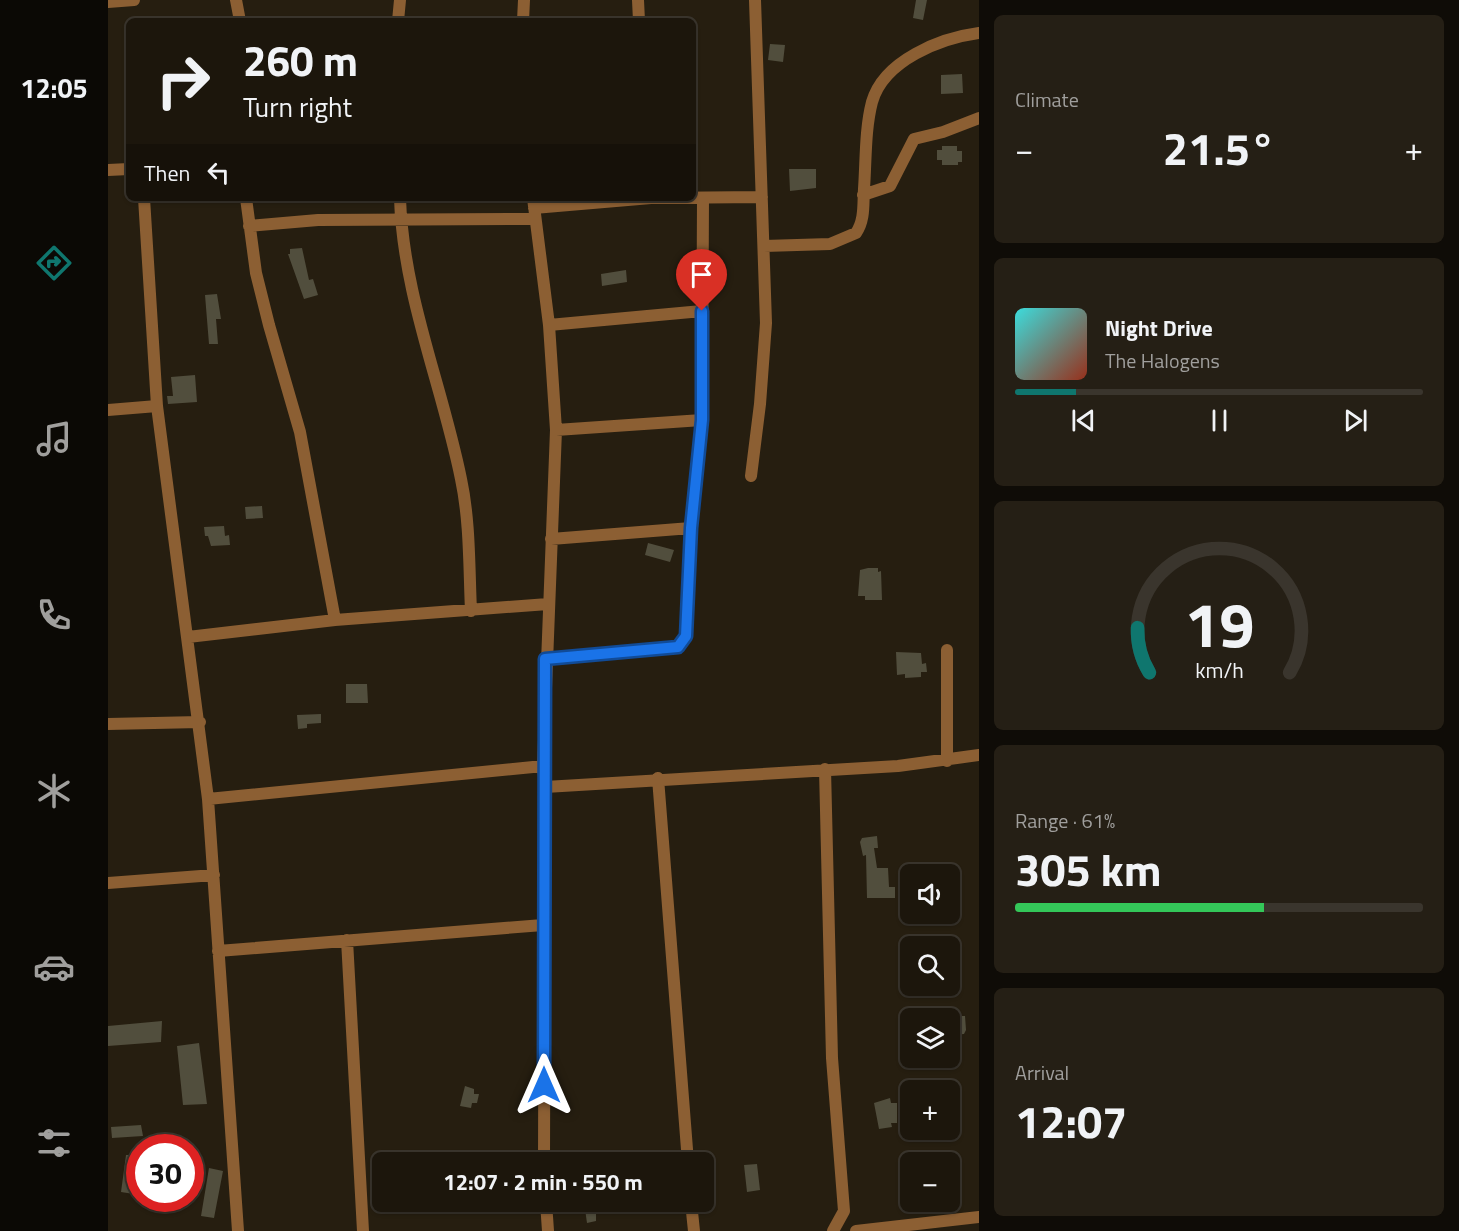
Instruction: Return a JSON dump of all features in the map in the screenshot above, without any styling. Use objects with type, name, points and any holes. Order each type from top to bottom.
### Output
[{"type":"street","points":[[108,2],[134,0]]},
{"type":"street","points":[[236,0],[239,18]]},
{"type":"street","points":[[398,18],[400,0]]},
{"type":"street","points":[[523,18],[524,0]]},
{"type":"street","points":[[638,0],[639,18]]},
{"type":"street","points":[[751,476],[764,366],[764,246],[754,0]]},
{"type":"street","points":[[764,246],[830,244],[842,241],[856,233],[861,226],[869,123],[873,101],[879,87],[924,47],[944,39],[979,33]]},
{"type":"street","points":[[863,195],[890,186],[914,139],[943,132],[979,118]]},
{"type":"street","points":[[108,170],[126,169]]},
{"type":"street","points":[[696,198],[762,197]]},
{"type":"street","points":[[545,659],[678,647],[686,636],[691,528],[702,420],[703,198]]},
{"type":"street","points":[[144,201],[157,406],[200,722],[208,799],[238,1231]]},
{"type":"street","points":[[246,201],[268,326],[300,432],[336,620]]},
{"type":"street","points":[[400,201],[400,219],[424,344],[462,482],[471,611]]},
{"type":"street","points":[[249,226],[318,220],[400,219],[616,201]]},
{"type":"street","points":[[533,208],[549,325],[556,430],[545,659],[543,766],[545,787],[544,1152]]},
{"type":"street","points":[[549,325],[702,311]]},
{"type":"street","points":[[108,410],[157,406]]},
{"type":"street","points":[[556,430],[702,420]]},
{"type":"street","points":[[551,539],[691,528]]},
{"type":"street","points":[[188,638],[336,620],[548,604]]},
{"type":"street","points":[[946,762],[947,650]]},
{"type":"street","points":[[108,724],[200,722]]},
{"type":"street","points":[[545,787],[979,758]]},
{"type":"street","points":[[208,799],[543,766]]},
{"type":"street","points":[[825,769],[832,1058],[844,1211],[858,1231],[979,1217]]},
{"type":"street","points":[[658,778],[687,1152]]},
{"type":"street","points":[[108,883],[214,875]]},
{"type":"street","points":[[218,951],[543,924]]},
{"type":"street","points":[[347,940],[363,1231]]},
{"type":"street","points":[[833,1231],[844,1211]]},
{"type":"street","points":[[547,1212],[548,1231]]},
{"type":"street","points":[[692,1212],[694,1231]]},
{"type":"building","points":[[916,0],[927,0],[923,20],[913,18]]},
{"type":"building","points":[[770,44],[785,45],[783,62],[768,60]]},
{"type":"building","points":[[962,74],[963,93],[941,94],[941,75]]},
{"type":"building","points":[[942,146],[957,146],[957,151],[962,151],[962,162],[958,162],[958,165],[942,165],[942,160],[937,160],[937,150],[942,150]]},
{"type":"building","points":[[789,169],[816,169],[816,188],[790,191]]},
{"type":"building","points":[[302,248],[309,280],[313,279],[318,295],[304,299],[288,254],[290,254],[290,249]]},
{"type":"building","points":[[626,270],[627,282],[602,286],[601,274]]},
{"type":"building","points":[[217,294],[221,319],[216,319],[218,344],[209,344],[205,295]]},
{"type":"building","points":[[195,375],[197,402],[168,404],[167,396],[173,396],[171,377]]},
{"type":"building","points":[[262,506],[263,518],[246,519],[245,507]]},
{"type":"building","points":[[224,526],[225,536],[229,535],[230,545],[211,546],[208,536],[205,536],[204,527]]},
{"type":"building","points":[[648,543],[674,550],[670,562],[645,555]]},
{"type":"building","points":[[878,568],[878,572],[881,571],[882,600],[865,600],[865,596],[858,596],[860,570]]},
{"type":"building","points":[[896,652],[921,653],[922,664],[926,663],[927,672],[921,672],[921,677],[905,678],[905,674],[897,675]]},
{"type":"building","points":[[346,684],[367,684],[368,703],[346,703]]},
{"type":"building","points":[[321,714],[321,723],[307,724],[307,728],[298,729],[297,715]]},
{"type":"building","points":[[877,836],[878,848],[874,848],[877,868],[888,868],[889,887],[895,887],[895,898],[867,898],[866,855],[863,856],[860,842],[862,838]]},
{"type":"building","points":[[960,1016],[965,1016],[964,1034],[960,1034]]},
{"type":"building","points":[[162,1021],[161,1042],[108,1046],[108,1026]]},
{"type":"building","points":[[199,1043],[207,1104],[183,1105],[177,1046]]},
{"type":"building","points":[[465,1086],[474,1089],[474,1094],[479,1094],[477,1103],[472,1103],[471,1108],[460,1106]]},
{"type":"building","points":[[890,1098],[891,1103],[897,1103],[897,1123],[891,1123],[892,1127],[879,1129],[874,1103]]},
{"type":"building","points":[[141,1125],[143,1134],[126,1134],[126,1137],[112,1138],[111,1127]]},
{"type":"building","points":[[126,1155],[126,1193],[121,1192]]},
{"type":"building","points":[[757,1164],[760,1190],[747,1192],[744,1165]]},
{"type":"building","points":[[209,1168],[223,1171],[214,1218],[201,1216],[202,1212],[204,1212]]},
{"type":"building","points":[[585,1212],[596,1212],[596,1221],[587,1223]]},
{"type":"route","points":[[544,1085],[545,659],[678,647],[686,636],[691,528],[702,420],[702,311]]}]
